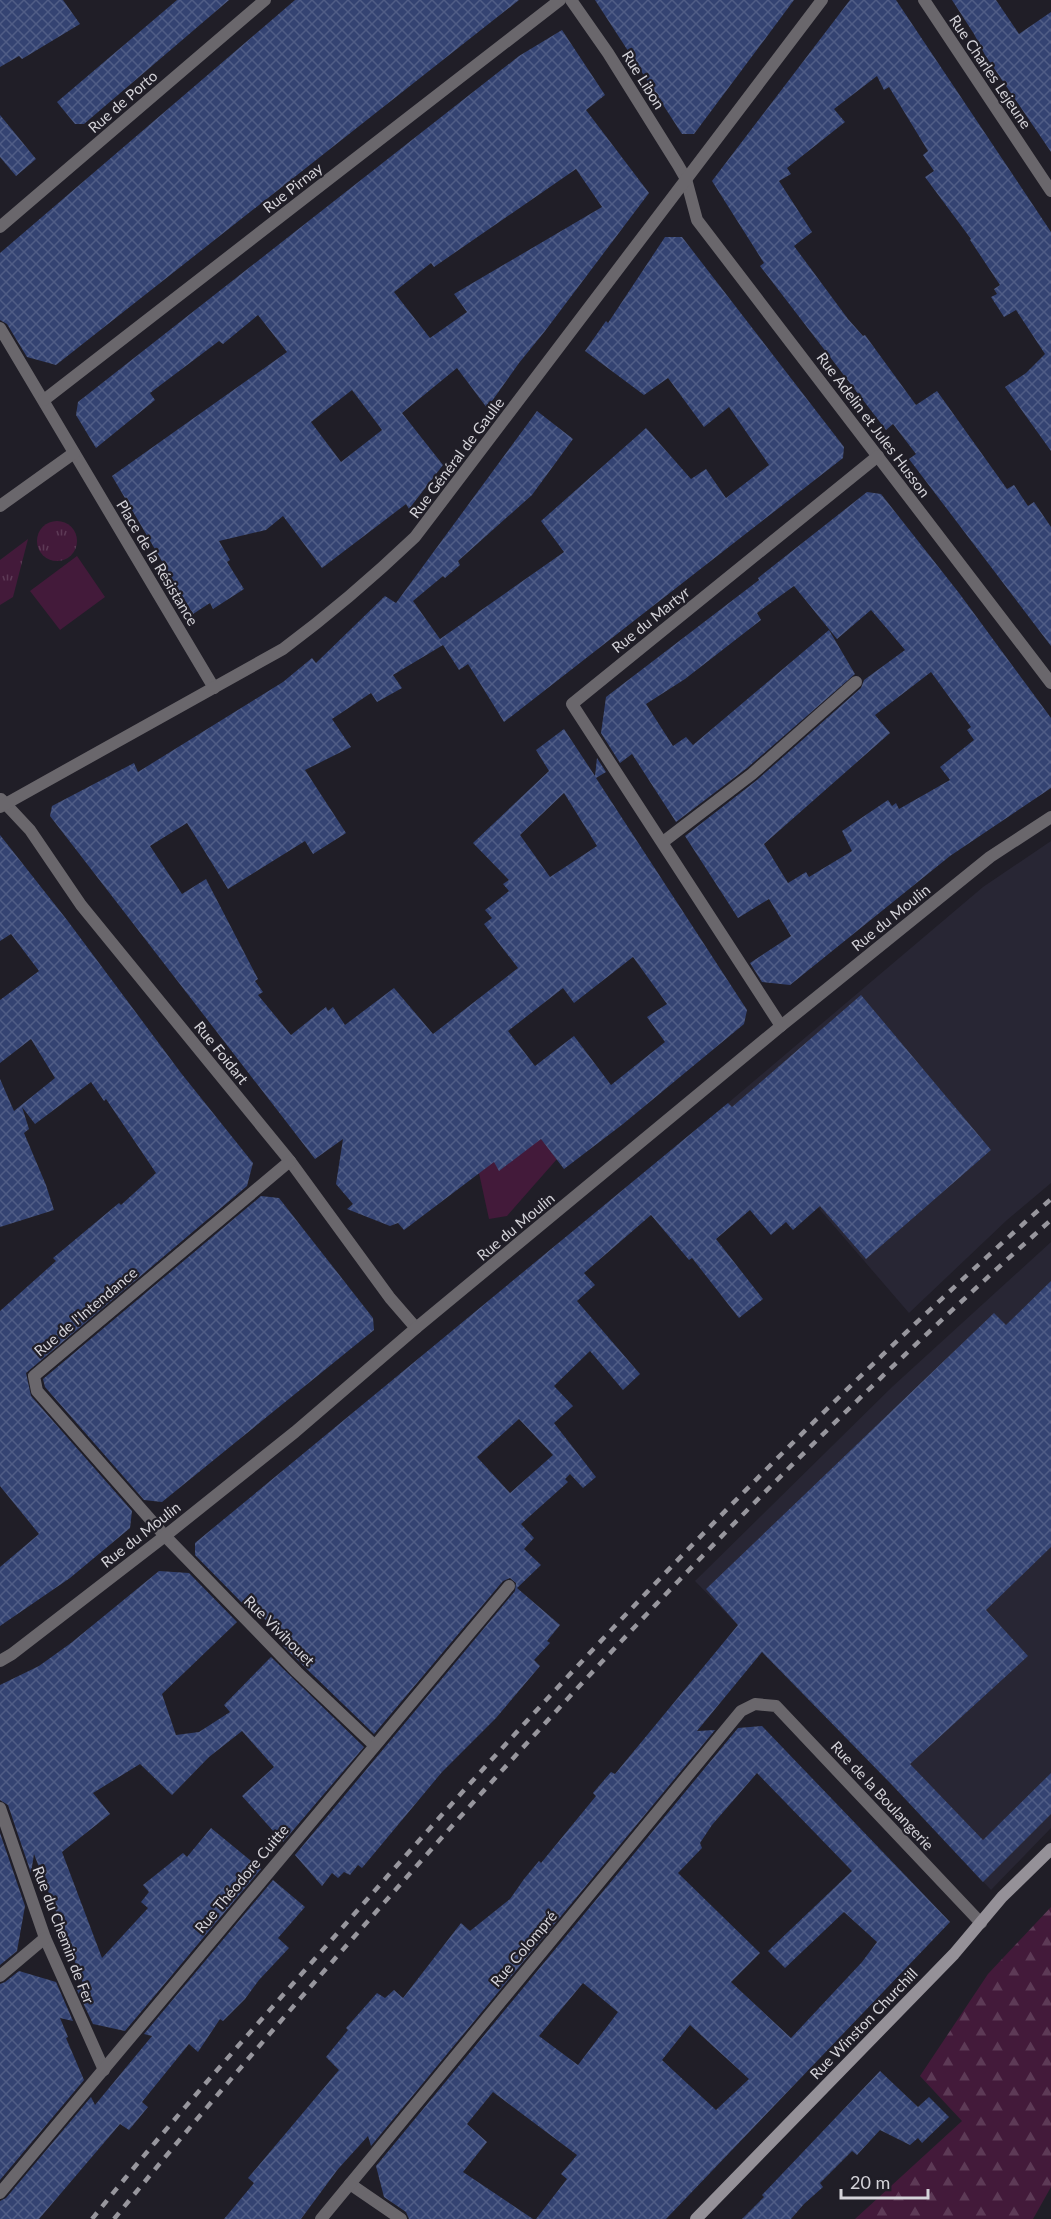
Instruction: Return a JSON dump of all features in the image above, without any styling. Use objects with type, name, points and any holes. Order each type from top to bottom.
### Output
[{"type":"main road","name":"Rue Winston Churchill","points":[[696,2219],[954,1954],[1002,1897],[1051,1849]]},
{"type":"street","name":"Rue de Porto","points":[[0,227],[265,0]]},
{"type":"street","name":"Rue Pirnay","points":[[44,400],[561,0]]},
{"type":"street","name":"Rue Libon","points":[[571,0],[608,53],[686,179]]},
{"type":"street","name":"Rue Général de Gaulle","points":[[1,803],[283,649],[324,618],[415,537],[822,0]]},
{"type":"street","name":"Rue Charles Lejeune","points":[[924,0],[1051,191]]},
{"type":"street","name":"Rue Adelin et Jules Husson","points":[[686,179],[697,220],[1051,682]]},
{"type":"street","name":"Place de la Résistance","points":[[0,328],[214,688]]},
{"type":"street","points":[[0,506],[74,453]]},
{"type":"street","name":"Rue du Martyr","points":[[781,1026],[572,704],[878,456]]},
{"type":"street","points":[[663,842],[752,774],[856,682]]},
{"type":"street","name":"Rue Foidart","points":[[1,803],[30,830],[81,905],[290,1161],[390,1298],[416,1329]]},
{"type":"street","name":"Rue du Moulin","points":[[0,1661],[165,1536],[295,1432],[781,1026],[990,857],[1051,817]]},
{"type":"street","name":"Rue de l'Intendance","points":[[165,1536],[38,1391],[34,1376],[290,1161]]},
{"type":"street","name":"Rue Vivihouet","points":[[165,1536],[297,1672],[374,1744]]},
{"type":"street","name":"Rue Théodore Cuitte","points":[[0,2193],[374,1744],[509,1586]]},
{"type":"street","name":"Rue de la Boulangerie","points":[[755,1704],[776,1706],[981,1923]]},
{"type":"street","name":"Rue Colompré","points":[[321,2219],[741,1711],[755,1704]]},
{"type":"street","name":"Rue du Chemin de Fer","points":[[0,1808],[45,1938],[104,2070]]},
{"type":"street","points":[[0,1976],[45,1938]]},
{"type":"street","points":[[350,2184],[401,2219]]},
{"type":"shaded area","points":[[1051,841],[1051,1183],[1007,1220],[909,1313],[728,1103],[983,887]]},
{"type":"shaded area","points":[[1051,1242],[1051,1828],[991,1890],[695,1581],[892,1387]]},
{"type":"green space","points":[[57,521],[65,522],[71,527],[76,533],[76,549],[71,555],[65,560],[57,561],[49,560],[43,555],[38,549],[37,541],[38,533],[43,527],[49,522]]},
{"type":"green space","points":[[28,539],[13,597],[0,605],[0,560]]},
{"type":"green space","points":[[77,556],[105,597],[60,630],[30,591]]},
{"type":"green space","points":[[541,1139],[557,1159],[507,1216],[489,1219],[479,1173],[494,1161]]},
{"type":"green space","points":[[1051,1907],[1051,2187],[1033,2219],[855,2219],[962,2121],[920,2076],[988,1974]]},
{"type":"building","points":[[0,0],[63,0],[80,24],[22,59],[19,56],[0,67]]},
{"type":"building","points":[[177,0],[229,0],[84,124],[75,124],[57,102]]},
{"type":"building","points":[[295,0],[519,0],[56,365],[27,357],[7,324],[0,320],[0,253]]},
{"type":"building","points":[[595,0],[794,0],[694,134],[682,134]]},
{"type":"building","points":[[850,0],[896,0],[1051,232],[1051,451],[1005,387],[1026,373],[1045,354],[1016,310],[1004,317],[991,297],[997,294],[994,289],[1000,285],[971,239],[925,177],[934,171],[923,155],[928,151],[889,87],[884,90],[877,76],[834,109],[845,122],[787,168],[791,174],[779,181],[812,232],[794,246],[848,319],[863,336],[865,335],[916,405],[937,391],[1007,489],[1014,485],[1028,506],[1034,502],[1051,527],[1051,646],[909,459],[916,454],[893,424],[886,430],[760,266],[764,263],[712,181]]},
{"type":"building","points":[[952,0],[996,0],[1019,34],[1051,12],[1051,152],[985,55]]},
{"type":"building","points":[[562,30],[605,95],[586,110],[649,193],[487,408],[457,368],[402,413],[443,465],[409,509],[406,504],[322,568],[283,516],[266,530],[219,541],[230,560],[227,562],[244,589],[213,609],[210,603],[193,614],[112,476],[287,352],[258,315],[223,344],[219,341],[150,393],[155,400],[96,448],[76,415],[78,402],[519,56]],"holes":[[[576,169],[602,207],[454,294],[467,312],[430,338],[394,292],[431,263],[434,267]],[[352,390],[382,430],[341,462],[311,422]]]},
{"type":"building","points":[[0,115],[36,159],[16,176],[0,157]]},
{"type":"building","points":[[665,237],[682,237],[844,447],[843,458],[504,722],[468,664],[459,670],[443,645],[393,675],[402,688],[377,702],[371,693],[332,719],[351,747],[305,770],[346,833],[313,854],[305,841],[228,889],[187,823],[150,846],[182,894],[206,879],[258,979],[255,981],[263,992],[258,995],[291,1035],[326,1007],[328,1011],[333,1007],[345,1025],[394,988],[433,1034],[518,968],[484,924],[492,918],[485,910],[509,891],[503,884],[509,880],[473,843],[549,771],[536,750],[564,729],[595,776],[597,758],[606,772],[596,778],[747,1010],[744,1024],[623,1124],[564,1169],[541,1139],[499,1171],[494,1162],[404,1230],[398,1223],[390,1226],[347,1209],[353,1204],[336,1184],[343,1139],[315,1159],[50,816],[52,806],[134,763],[138,772],[283,682],[312,658],[316,663],[385,596],[396,603],[537,411],[573,439],[532,495],[458,561],[460,565],[413,601],[440,639],[564,552],[541,521],[646,428],[691,479],[706,469],[726,498],[769,465],[729,407],[704,427],[668,378],[644,395],[585,351],[606,321],[608,323]],"holes":[[[564,793],[597,846],[550,877],[520,835]],[[633,957],[667,1004],[647,1017],[665,1042],[611,1085],[574,1036],[535,1066],[508,1031],[563,988],[574,1003]]]},
{"type":"building","points":[[867,492],[881,494],[959,593],[1051,718],[1051,788],[950,856],[790,985],[762,982],[750,963],[791,936],[769,899],[738,918],[685,836],[757,780],[861,688],[864,680],[905,650],[871,610],[837,639],[794,586],[757,613],[761,620],[685,679],[646,704],[673,746],[686,737],[693,745],[829,630],[855,674],[747,768],[676,822],[632,754],[620,763],[601,733],[606,697],[759,580],[758,578]],"holes":[[[931,672],[971,727],[967,730],[974,740],[940,767],[950,780],[899,809],[896,803],[892,806],[888,800],[842,831],[852,851],[809,877],[806,872],[788,883],[764,844],[890,733],[875,715]]]},
{"type":"building","points":[[0,835],[67,920],[181,1073],[253,1163],[247,1186],[26,1373],[31,1396],[132,1511],[130,1528],[70,1578],[0,1626],[0,1567],[39,1534],[0,1486],[0,1311],[56,1261],[53,1258],[119,1203],[121,1205],[156,1173],[106,1099],[104,1101],[91,1082],[35,1124],[22,1107],[29,1129],[24,1133],[54,1210],[0,1227],[0,1079],[14,1111],[55,1078],[31,1039],[0,1063],[0,1000],[39,971],[11,934],[0,941]]},
{"type":"building","points":[[861,995],[991,1150],[866,1259],[820,1206],[793,1230],[786,1222],[771,1235],[750,1210],[716,1239],[763,1299],[739,1318],[692,1258],[689,1260],[651,1215],[584,1273],[595,1285],[577,1301],[640,1374],[623,1390],[590,1351],[554,1386],[573,1406],[554,1423],[596,1477],[583,1488],[570,1474],[565,1479],[568,1482],[521,1524],[534,1538],[524,1549],[541,1565],[517,1588],[560,1625],[547,1641],[550,1643],[534,1660],[540,1666],[496,1718],[442,1772],[362,1868],[358,1865],[350,1875],[344,1872],[338,1878],[332,1873],[322,1886],[295,1855],[515,1591],[516,1583],[510,1578],[503,1581],[374,1734],[283,1646],[287,1641],[271,1625],[252,1607],[249,1610],[195,1555],[195,1543],[728,1103],[732,1107]],"holes":[[[519,1419],[553,1455],[510,1493],[477,1457]]]},
{"type":"building","points":[[261,1196],[279,1198],[373,1318],[374,1330],[162,1502],[144,1500],[45,1387],[43,1379]]},
{"type":"building","points":[[1051,1281],[1051,1547],[986,1610],[1028,1656],[910,1764],[983,1840],[1051,1773],[1051,1814],[983,1882],[762,1652],[697,1731],[715,1730],[371,2146],[368,2136],[338,2169],[301,2219],[224,2219],[254,2183],[248,2178],[339,2070],[326,2057],[348,2030],[346,2028],[377,1993],[385,1998],[394,1990],[403,1998],[461,1923],[470,1931],[510,1899],[539,1861],[541,1863],[596,1796],[593,1793],[611,1772],[615,1774],[738,1625],[706,1589],[994,1313],[1006,1325]]},
{"type":"building","points":[[159,1571],[189,1573],[237,1622],[162,1694],[176,1735],[199,1732],[230,1712],[224,1705],[271,1657],[364,1747],[283,1842],[242,1796],[274,1767],[242,1731],[209,1757],[172,1795],[140,1764],[93,1793],[110,1814],[62,1852],[102,1958],[148,1908],[141,1902],[149,1892],[143,1885],[183,1853],[187,1857],[211,1828],[261,1869],[125,2031],[93,2024],[76,1988],[86,1991],[34,1854],[31,1873],[8,1805],[0,1800],[0,1685],[39,1666],[71,1643]]},
{"type":"building","points":[[762,1726],[950,1922],[666,2219],[536,2219],[567,2179],[561,2174],[577,2155],[493,2092],[467,2124],[487,2142],[463,2172],[533,2219],[409,2219],[406,2212],[384,2197],[376,2166],[738,1728]],"holes":[[[757,1773],[852,1871],[768,1951],[785,1968],[844,1912],[877,1942],[862,1962],[791,2038],[731,1982],[760,1953],[678,1873],[702,1848],[700,1843],[712,1825]],[[583,1983],[618,2012],[578,2065],[539,2036]],[[690,2025],[749,2079],[716,2110],[662,2060]]]},
{"type":"building","points":[[0,1833],[25,1906],[17,1951],[0,1965]]},
{"type":"building","points":[[273,1880],[305,1907],[278,1938],[289,1948],[259,1980],[245,1999],[223,2021],[220,2019],[198,2052],[189,2044],[142,2102],[148,2107],[129,2130],[120,2124],[39,2219],[0,2219],[0,2201],[6,2198],[91,2097],[95,2105],[152,2036],[144,2034]]},
{"type":"building","points":[[19,1971],[56,1982],[73,2021],[60,2018],[84,2080],[0,2180],[0,1984]]},
{"type":"building","points":[[880,2071],[918,2107],[929,2097],[949,2117],[922,2143],[918,2138],[910,2145],[880,2130],[857,2155],[852,2151],[820,2183],[823,2187],[791,2219],[742,2219],[764,2197],[762,2195]]},
{"type":"railway","points":[[92,2219],[182,2111],[420,1840],[681,1556],[863,1374],[1051,1199]]},
{"type":"railway","points":[[114,2219],[294,2005],[482,1793],[638,1623],[799,1458],[882,1377],[1051,1220]]}]
